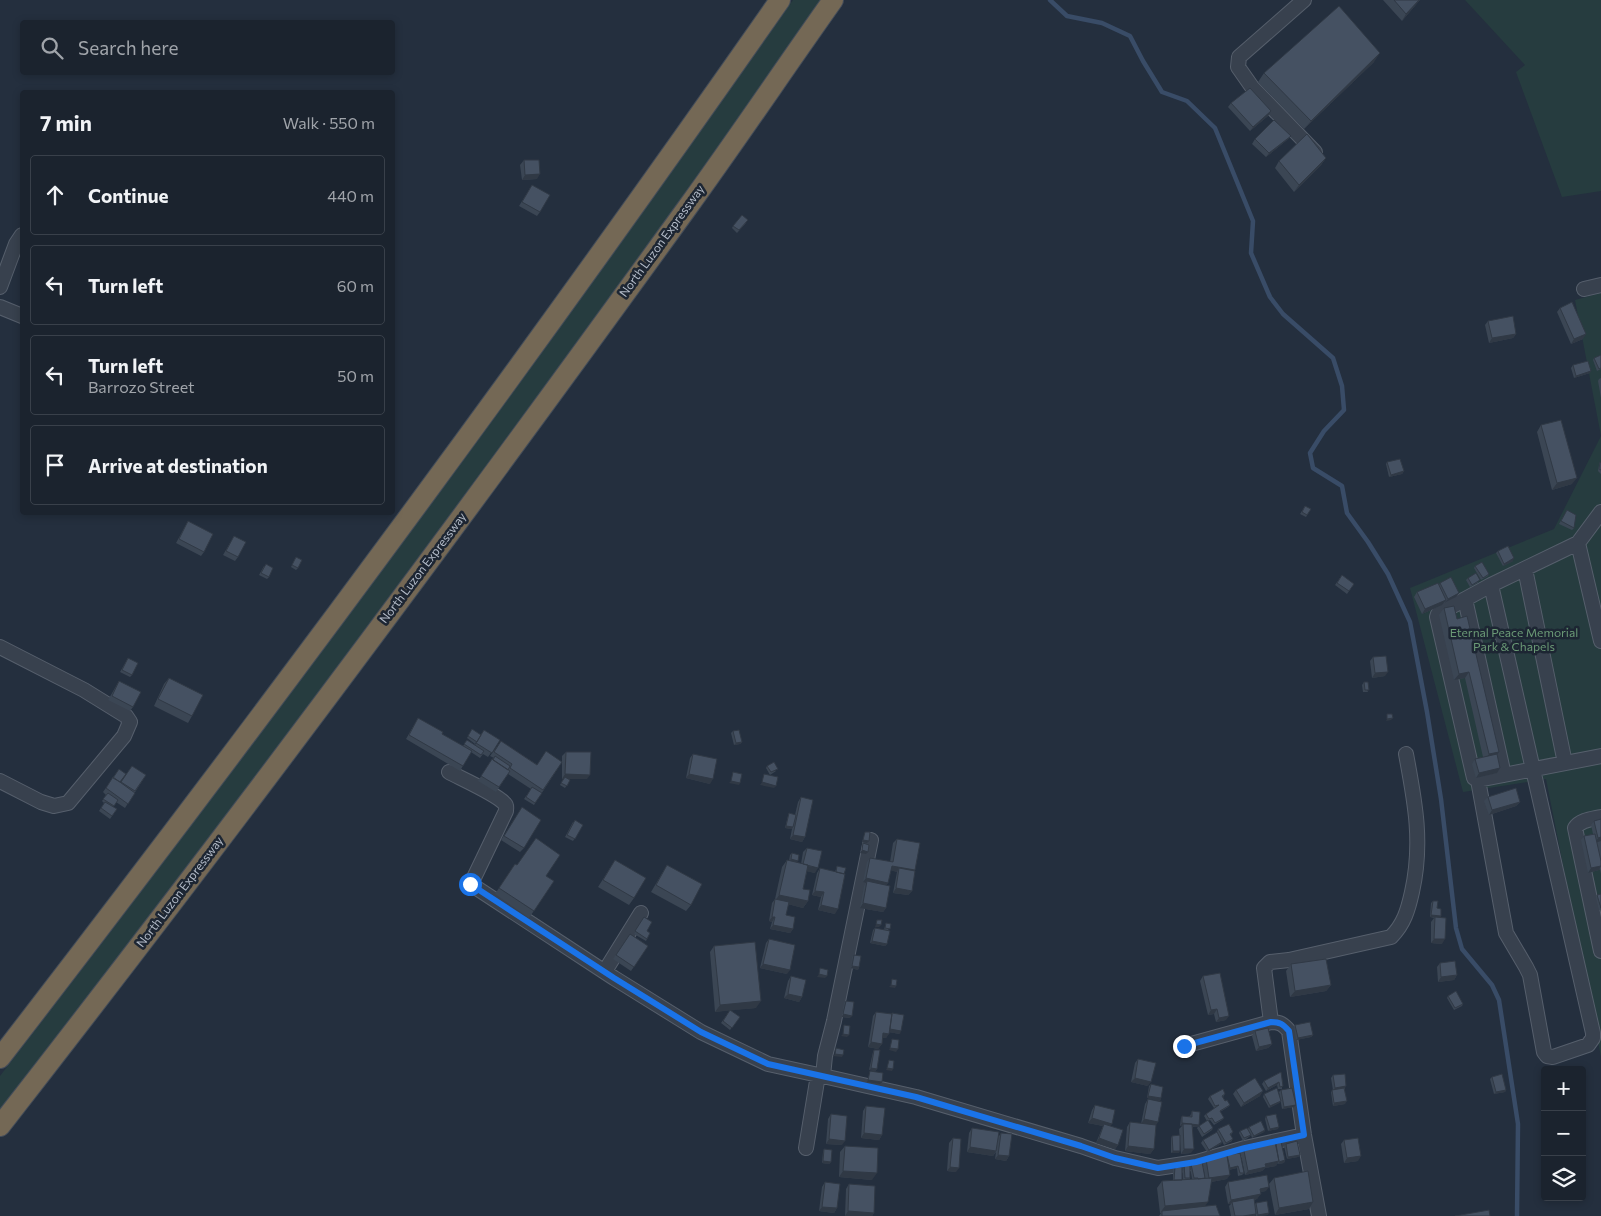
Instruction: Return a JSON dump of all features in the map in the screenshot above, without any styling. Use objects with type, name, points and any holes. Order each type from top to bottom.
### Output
[{"type":"highway","points":[[0,1058],[194,804],[413,511],[656,178],[780,0]]},
{"type":"highway","name":"North Luzon Expressway","points":[[0,1126],[126,965],[441,545],[684,213],[833,0]]},
{"type":"street","points":[[1304,0],[1239,57],[1238,67],[1252,87],[1317,155]]},
{"type":"street","points":[[0,287],[20,238]]},
{"type":"street","points":[[1584,290],[1601,285]]},
{"type":"street","points":[[0,307],[20,315]]},
{"type":"street","points":[[1491,585],[1594,1038],[1588,1046],[1553,1057],[1547,1056],[1544,1052],[1530,975],[1506,934],[1478,780],[1474,778],[1472,772],[1437,618],[1438,614],[1491,585],[1578,543],[1601,512]]},
{"type":"street","points":[[1578,543],[1601,641]]},
{"type":"street","points":[[1525,569],[1565,763]]},
{"type":"street","points":[[1465,599],[1504,775]]},
{"type":"street","points":[[0,647],[84,690],[126,716],[130,722],[124,736],[68,803],[54,806],[41,802],[0,781]]},
{"type":"street","points":[[1271,1022],[1264,968],[1270,962],[1289,960],[1391,937],[1399,929],[1407,912],[1417,870],[1417,815],[1406,754]]},
{"type":"street","points":[[1478,780],[1601,756]]},
{"type":"street","points":[[449,772],[491,794],[505,804],[506,807],[506,811],[470,883],[701,1032],[768,1064],[916,1097],[1081,1146],[1115,1158],[1158,1168],[1196,1162],[1245,1148],[1304,1135]]},
{"type":"street","points":[[1601,817],[1581,823],[1575,828],[1601,951]]},
{"type":"street","points":[[806,1148],[871,840]]},
{"type":"street","points":[[605,971],[641,913]]},
{"type":"street","points":[[1184,1046],[1271,1022],[1283,1024],[1289,1031],[1304,1135],[1319,1216]]},
{"type":"green space","points":[[793,0],[826,0],[430,551],[0,1119],[0,1076],[255,739]]},
{"type":"green space","points":[[1465,0],[1601,0],[1601,191],[1562,197],[1516,72],[1525,65]]},
{"type":"green space","points":[[1601,293],[1601,436],[1575,300]]},
{"type":"green space","name":"Eternal Peace Memorial Park & Chapels","points":[[1601,436],[1601,1057],[1546,779],[1463,792],[1410,588],[1554,529]]},
{"type":"building","points":[[1394,0],[1419,0],[1406,14]]},
{"type":"building","points":[[1339,6],[1380,53],[1311,121],[1264,73]]},
{"type":"building","points":[[1250,88],[1271,111],[1253,127],[1231,103]]},
{"type":"building","points":[[1274,120],[1291,136],[1269,153],[1255,139]]},
{"type":"building","points":[[1307,134],[1326,158],[1299,185],[1279,161]]},
{"type":"building","points":[[524,160],[539,160],[540,174],[525,175]]},
{"type":"building","points":[[532,185],[550,195],[540,212],[522,202]]},
{"type":"building","points":[[742,215],[748,220],[739,230],[733,226]]},
{"type":"building","points":[[1572,302],[1586,334],[1574,339],[1560,308]]},
{"type":"building","points":[[1513,316],[1516,334],[1492,338],[1488,321]]},
{"type":"building","points":[[1601,355],[1601,368],[1599,369],[1594,358]]},
{"type":"building","points":[[1588,361],[1591,371],[1576,376],[1573,365]]},
{"type":"building","points":[[1561,420],[1577,478],[1557,483],[1541,425]]},
{"type":"building","points":[[1400,459],[1404,471],[1391,475],[1387,462]]},
{"type":"building","points":[[1305,506],[1311,509],[1307,515],[1302,512]]},
{"type":"building","points":[[1567,510],[1576,515],[1574,528],[1561,521]]},
{"type":"building","points":[[188,521],[213,534],[204,552],[179,539]]},
{"type":"building","points":[[234,536],[246,542],[238,557],[226,551]]},
{"type":"building","points":[[1508,546],[1514,558],[1504,564],[1498,551]]},
{"type":"building","points":[[296,557],[302,560],[298,568],[292,565]]},
{"type":"building","points":[[1482,562],[1489,574],[1483,578],[1475,566]]},
{"type":"building","points":[[266,564],[273,568],[269,577],[261,573]]},
{"type":"building","points":[[1476,573],[1480,580],[1472,585],[1468,578]]},
{"type":"building","points":[[1342,575],[1354,584],[1349,591],[1337,583]]},
{"type":"building","points":[[1451,577],[1459,593],[1448,599],[1440,583]]},
{"type":"building","points":[[1438,583],[1446,600],[1425,609],[1417,592]]},
{"type":"building","points":[[1454,606],[1457,619],[1467,616],[1499,752],[1489,754],[1469,672],[1459,674],[1444,608]]},
{"type":"building","points":[[1386,656],[1388,672],[1375,673],[1373,657]]},
{"type":"building","points":[[128,658],[138,663],[132,675],[122,670]]},
{"type":"building","points":[[169,678],[203,695],[192,716],[158,699]]},
{"type":"building","points":[[119,681],[141,692],[133,707],[112,696]]},
{"type":"building","points":[[1364,682],[1368,682],[1369,690],[1365,690]]},
{"type":"building","points":[[1387,714],[1392,714],[1393,718],[1387,719]]},
{"type":"building","points":[[418,718],[472,751],[463,766],[409,735]]},
{"type":"building","points":[[472,729],[481,735],[477,742],[468,736]]},
{"type":"building","points":[[484,730],[500,740],[492,753],[476,743]]},
{"type":"building","points":[[739,730],[742,742],[736,743],[733,731]]},
{"type":"building","points":[[467,740],[484,751],[481,755],[464,744]]},
{"type":"building","points":[[501,741],[537,765],[546,751],[562,762],[543,790],[510,768],[512,764],[494,752]]},
{"type":"building","points":[[566,752],[591,752],[590,775],[565,774]]},
{"type":"building","points":[[693,754],[717,759],[713,779],[689,774]]},
{"type":"building","points":[[1497,754],[1500,768],[1479,773],[1475,759]]},
{"type":"building","points":[[495,756],[510,766],[508,770],[493,760]]},
{"type":"building","points":[[492,759],[510,771],[499,787],[481,776]]},
{"type":"building","points":[[774,762],[778,769],[771,772],[767,766]]},
{"type":"building","points":[[132,766],[146,775],[135,791],[121,782]]},
{"type":"building","points":[[119,769],[126,774],[120,782],[113,778]]},
{"type":"building","points":[[733,772],[742,774],[740,783],[731,781]]},
{"type":"building","points":[[764,774],[778,777],[776,786],[762,782]]},
{"type":"building","points":[[113,777],[135,793],[128,804],[106,788]]},
{"type":"building","points":[[565,777],[570,780],[567,786],[561,783]]},
{"type":"building","points":[[532,787],[542,793],[535,803],[526,797]]},
{"type":"building","points":[[1516,788],[1520,802],[1492,810],[1488,797]]},
{"type":"building","points":[[108,793],[118,800],[114,806],[103,799]]},
{"type":"building","points":[[801,797],[813,800],[805,837],[793,835]]},
{"type":"building","points":[[105,802],[117,809],[112,816],[101,808]]},
{"type":"building","points":[[522,807],[541,820],[524,848],[504,836]]},
{"type":"building","points":[[789,813],[796,815],[793,827],[786,826]]},
{"type":"building","points":[[1601,819],[1601,837],[1598,838],[1594,821]]},
{"type":"building","points":[[575,820],[583,825],[575,839],[567,835]]},
{"type":"building","points":[[865,832],[870,832],[869,841],[863,840]]},
{"type":"building","points":[[1595,834],[1601,866],[1591,868],[1584,836]]},
{"type":"building","points":[[536,838],[560,855],[546,876],[554,881],[534,911],[499,888]]},
{"type":"building","points":[[897,839],[920,843],[915,870],[892,866],[888,883],[866,878],[870,858],[893,862]]},
{"type":"building","points":[[863,843],[869,845],[868,852],[862,850]]},
{"type":"building","points":[[807,848],[822,851],[818,868],[803,864]]},
{"type":"building","points":[[792,853],[799,855],[798,861],[791,859]]},
{"type":"building","points":[[615,860],[646,878],[634,898],[603,880]]},
{"type":"building","points":[[787,860],[808,865],[803,889],[810,890],[808,901],[779,895]]},
{"type":"building","points":[[667,865],[702,884],[691,905],[656,885]]},
{"type":"building","points":[[837,866],[846,868],[844,874],[836,872]]},
{"type":"building","points":[[820,868],[845,874],[838,909],[821,905],[824,892],[815,891]]},
{"type":"building","points":[[899,868],[915,871],[912,891],[896,888]]},
{"type":"building","points":[[867,881],[890,886],[886,908],[863,903]]},
{"type":"building","points":[[1601,894],[1601,908],[1597,895]]},
{"type":"building","points":[[775,899],[789,902],[786,915],[795,917],[793,929],[773,925],[775,917],[772,917]]},
{"type":"building","points":[[1433,901],[1438,901],[1437,908],[1441,909],[1441,916],[1431,915]]},
{"type":"building","points":[[644,917],[652,922],[647,931],[650,933],[647,939],[635,931]]},
{"type":"building","points":[[1435,917],[1446,918],[1445,939],[1434,939]]},
{"type":"building","points":[[877,920],[882,920],[881,925],[876,924]]},
{"type":"building","points":[[886,923],[891,924],[890,929],[885,928]]},
{"type":"building","points":[[875,928],[890,931],[887,944],[872,941]]},
{"type":"building","points":[[630,934],[648,946],[634,967],[616,955]]},
{"type":"building","points":[[769,939],[795,945],[790,970],[763,964]]},
{"type":"building","points":[[755,942],[761,1001],[720,1005],[714,946]]},
{"type":"building","points":[[854,955],[861,956],[859,967],[852,966]]},
{"type":"building","points":[[1326,959],[1331,985],[1295,991],[1291,964]]},
{"type":"building","points":[[1455,961],[1457,975],[1441,977],[1440,963]]},
{"type":"building","points":[[820,968],[828,970],[827,976],[819,974]]},
{"type":"building","points":[[1220,973],[1229,1016],[1219,1018],[1217,1009],[1211,1010],[1203,976]]},
{"type":"building","points":[[791,976],[806,980],[802,997],[788,994]]},
{"type":"building","points":[[892,979],[897,980],[896,986],[891,985]]},
{"type":"building","points":[[1456,991],[1463,1004],[1455,1008],[1448,996]]},
{"type":"building","points":[[846,1001],[854,1002],[852,1016],[843,1014]]},
{"type":"building","points":[[730,1010],[740,1017],[732,1028],[723,1021]]},
{"type":"building","points":[[876,1012],[892,1014],[889,1034],[883,1033],[882,1044],[871,1042]]},
{"type":"building","points":[[892,1013],[904,1015],[901,1031],[890,1029]]},
{"type":"building","points":[[1310,1022],[1313,1035],[1298,1038],[1295,1025]]},
{"type":"building","points":[[844,1025],[850,1026],[849,1035],[843,1034]]},
{"type":"building","points":[[1268,1028],[1272,1044],[1259,1047],[1255,1031]]},
{"type":"building","points":[[892,1039],[899,1040],[898,1049],[890,1048]]},
{"type":"building","points":[[836,1048],[844,1050],[843,1055],[835,1054]]},
{"type":"building","points":[[874,1050],[880,1050],[877,1069],[871,1068]]},
{"type":"building","points":[[1138,1059],[1156,1063],[1151,1082],[1135,1078]]},
{"type":"building","points":[[889,1060],[894,1061],[893,1069],[887,1068]]},
{"type":"building","points":[[870,1071],[883,1073],[882,1082],[868,1080]]},
{"type":"building","points":[[1281,1072],[1283,1086],[1280,1087],[1279,1082],[1268,1088],[1264,1081]]},
{"type":"building","points":[[1345,1074],[1346,1086],[1335,1088],[1333,1075]]},
{"type":"building","points":[[1502,1074],[1506,1090],[1496,1092],[1492,1077]]},
{"type":"building","points":[[1255,1078],[1263,1091],[1244,1103],[1236,1090]]},
{"type":"building","points":[[1151,1084],[1163,1087],[1161,1098],[1148,1096]]},
{"type":"building","points":[[1277,1088],[1281,1101],[1270,1106],[1264,1094]]},
{"type":"building","points":[[1292,1088],[1296,1105],[1284,1107],[1281,1090]]},
{"type":"building","points":[[1344,1088],[1347,1101],[1334,1103],[1332,1090]]},
{"type":"building","points":[[1223,1089],[1225,1094],[1222,1096],[1230,1105],[1220,1111],[1224,1118],[1215,1123],[1206,1114],[1219,1105],[1215,1106],[1210,1096]]},
{"type":"building","points":[[1148,1099],[1162,1102],[1158,1122],[1144,1119]]},
{"type":"building","points":[[1095,1105],[1115,1110],[1112,1124],[1092,1118]]},
{"type":"building","points":[[866,1106],[885,1108],[882,1135],[864,1133]]},
{"type":"building","points":[[1192,1111],[1200,1112],[1199,1125],[1182,1123],[1182,1116],[1192,1117]]},
{"type":"building","points":[[831,1114],[847,1116],[845,1141],[829,1139]]},
{"type":"building","points":[[1276,1114],[1279,1127],[1270,1129],[1266,1116]]},
{"type":"building","points":[[1208,1120],[1213,1128],[1204,1134],[1199,1126]]},
{"type":"building","points":[[1261,1121],[1265,1130],[1254,1136],[1249,1127]]},
{"type":"building","points":[[1130,1122],[1156,1125],[1154,1149],[1128,1146]]},
{"type":"building","points":[[1104,1124],[1123,1130],[1118,1145],[1099,1138]]},
{"type":"building","points":[[1183,1124],[1192,1124],[1194,1149],[1184,1149]]},
{"type":"building","points":[[1229,1124],[1233,1132],[1230,1134],[1233,1139],[1226,1143],[1218,1129]]},
{"type":"building","points":[[972,1128],[999,1132],[996,1151],[970,1147]]},
{"type":"building","points":[[1247,1128],[1251,1135],[1244,1138],[1240,1131]]},
{"type":"building","points":[[1217,1132],[1222,1142],[1209,1150],[1203,1140]]},
{"type":"building","points":[[1001,1133],[1012,1134],[1009,1156],[998,1155]]},
{"type":"building","points":[[1180,1135],[1180,1151],[1173,1151],[1172,1136]]},
{"type":"building","points":[[953,1138],[961,1139],[959,1168],[950,1167]]},
{"type":"building","points":[[1358,1138],[1361,1156],[1347,1158],[1344,1140]]},
{"type":"building","points":[[1297,1141],[1300,1155],[1288,1157],[1286,1144]]},
{"type":"building","points":[[1260,1142],[1261,1144],[1275,1142],[1279,1161],[1265,1164],[1266,1167],[1248,1171],[1243,1146]]},
{"type":"building","points":[[1281,1142],[1285,1160],[1279,1162],[1276,1144]]},
{"type":"building","points":[[845,1146],[878,1148],[877,1173],[843,1171]]},
{"type":"building","points":[[824,1149],[832,1150],[831,1162],[823,1161]]},
{"type":"building","points":[[1240,1153],[1244,1173],[1240,1173],[1238,1166],[1230,1168],[1227,1155]]},
{"type":"building","points":[[1227,1156],[1230,1175],[1209,1178],[1206,1159]]},
{"type":"building","points":[[1202,1162],[1205,1178],[1194,1178],[1191,1164]]},
{"type":"building","points":[[1184,1165],[1190,1165],[1190,1178],[1185,1178]]},
{"type":"building","points":[[1175,1167],[1182,1167],[1182,1180],[1174,1180]]},
{"type":"building","points":[[1308,1171],[1313,1202],[1279,1208],[1274,1178]]},
{"type":"building","points":[[1267,1175],[1269,1187],[1260,1189],[1261,1194],[1231,1200],[1228,1182]]},
{"type":"building","points":[[1212,1178],[1208,1202],[1165,1206],[1162,1181]]},
{"type":"building","points":[[825,1182],[840,1184],[837,1208],[822,1207]]},
{"type":"building","points":[[849,1184],[875,1186],[874,1213],[848,1211]]},
{"type":"building","points":[[1254,1198],[1256,1214],[1235,1216],[1232,1202]]},
{"type":"building","points":[[1267,1201],[1269,1213],[1258,1215],[1256,1203]]},
{"type":"building","points":[[1216,1205],[1220,1216],[1162,1216],[1162,1211]]},
{"type":"building","points":[[1489,1210],[1490,1216],[1455,1216]]},
{"type":"waterway","points":[[1050,0],[1067,16],[1102,23],[1130,36],[1162,92],[1187,101],[1215,128],[1253,221],[1251,253],[1270,297],[1283,314],[1333,358],[1342,386],[1344,410],[1324,431],[1310,453],[1313,468],[1342,486],[1347,513],[1388,574],[1410,622],[1441,799],[1456,928],[1462,949],[1492,985],[1499,1000],[1518,1124],[1517,1216]]},
{"type":"route","points":[[470,884],[701,1032],[768,1064],[916,1097],[1081,1146],[1115,1158],[1158,1168],[1196,1162],[1245,1148],[1304,1135],[1289,1031],[1283,1024],[1271,1022],[1184,1046]]}]
